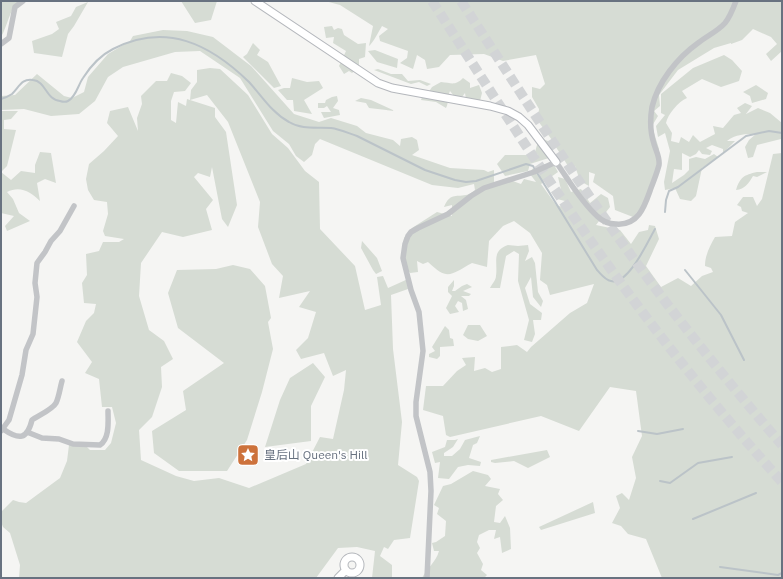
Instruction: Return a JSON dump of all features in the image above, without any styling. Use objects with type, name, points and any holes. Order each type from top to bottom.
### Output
[{"type":"street","points":[[1,44],[9,38],[15,7],[23,1]]},
{"type":"street","points":[[255,1],[378,83],[392,88],[495,107],[515,114],[528,125],[587,205],[599,218],[610,224],[618,225],[626,224],[635,219],[644,208],[659,164],[659,158],[652,137],[651,123],[652,106],[657,94],[669,72],[685,54],[724,24],[736,1]]},
{"type":"street","points":[[427,578],[431,491],[430,472],[416,416],[423,351],[419,312],[411,290],[404,258],[405,244],[408,236],[412,232],[448,214],[484,188],[536,171],[556,162]]},
{"type":"street","points":[[62,381],[55,404],[32,420],[30,430],[25,434],[18,436],[2,430],[9,420],[22,375],[26,350],[33,334],[38,297],[35,283],[37,263],[46,252],[51,241],[60,232],[74,206]]},
{"type":"street","points":[[27,432],[42,438],[59,439],[73,444],[100,444],[103,443],[106,435],[108,411]]},
{"type":"street","points":[[338,578],[346,570]]},
{"type":"shaded area","points":[[1,1],[19,1],[11,13],[1,37]]},
{"type":"shaded area","points":[[181,1],[217,1],[211,20],[195,23]]},
{"type":"shaded area","points":[[325,1],[782,1],[782,51],[771,61],[766,54],[777,44],[771,37],[753,29],[742,40],[714,48],[678,70],[659,95],[660,106],[654,111],[658,116],[652,126],[659,149],[659,167],[641,208],[633,217],[615,210],[613,196],[593,182],[595,174],[589,172],[589,186],[580,181],[575,166],[568,166],[554,144],[551,151],[552,157],[530,164],[528,171],[505,176],[497,164],[505,155],[538,155],[535,152],[539,138],[517,114],[518,112],[537,130],[542,139],[548,141],[552,140],[538,121],[539,109],[532,97],[532,87],[540,89],[545,84],[536,55],[503,61],[484,54],[450,55],[439,67],[427,69],[425,60],[417,55],[413,69],[400,63],[407,58],[408,51],[380,41],[379,36],[388,29],[382,26],[369,46],[373,26],[340,5]]},
{"type":"shaded area","points":[[88,2],[68,34],[62,57],[34,53],[32,41],[52,34],[59,29],[56,22],[71,16],[76,7]]},
{"type":"shaded area","points":[[332,26],[334,30],[338,28],[342,29],[344,35],[358,44],[366,43],[365,57],[359,59],[359,67],[352,73],[349,71],[344,74],[339,66],[346,51],[333,43],[334,37],[326,38],[324,27]]},
{"type":"shaded area","points":[[163,30],[187,31],[213,37],[251,66],[294,114],[319,122],[331,118],[357,126],[366,133],[393,140],[400,146],[401,139],[412,137],[417,140],[419,150],[412,155],[450,168],[484,170],[488,172],[494,170],[494,182],[510,180],[521,184],[524,179],[536,182],[530,174],[532,169],[545,164],[554,165],[558,172],[541,184],[556,205],[563,207],[569,202],[557,199],[562,194],[558,177],[565,179],[571,192],[581,189],[590,203],[601,194],[608,198],[610,207],[596,225],[620,230],[631,244],[639,232],[648,230],[649,225],[655,226],[659,239],[646,266],[661,287],[678,278],[691,286],[702,276],[713,272],[711,268],[705,266],[705,262],[708,251],[715,237],[732,236],[735,222],[748,213],[742,211],[741,207],[737,205],[743,197],[753,197],[757,206],[762,199],[773,154],[782,153],[782,578],[662,578],[646,539],[628,534],[621,526],[612,523],[620,508],[616,496],[622,493],[629,500],[636,478],[632,457],[642,436],[636,391],[610,387],[579,431],[541,416],[450,437],[446,435],[443,416],[423,410],[426,386],[443,386],[457,371],[466,365],[462,358],[475,357],[474,371],[485,368],[492,372],[501,369],[501,347],[517,345],[527,352],[570,313],[587,303],[594,284],[550,295],[547,285],[540,280],[542,253],[530,233],[514,221],[503,226],[489,241],[487,267],[472,263],[454,273],[445,274],[440,272],[428,262],[423,264],[417,261],[418,272],[410,273],[401,261],[404,238],[412,228],[437,212],[452,216],[452,205],[444,207],[448,200],[453,196],[467,195],[475,190],[474,184],[458,188],[432,185],[320,139],[315,144],[312,155],[304,162],[296,156],[289,144],[273,131],[240,78],[200,51],[175,52],[123,67],[108,77],[95,101],[79,114],[51,116],[24,109],[1,110],[1,96],[15,95],[37,74],[64,96],[72,98],[84,92],[88,77],[108,54],[130,41],[133,36]]},
{"type":"shaded area","points":[[253,43],[260,50],[257,55],[268,62],[281,86],[274,88],[243,57],[247,54]]},
{"type":"shaded area","points":[[375,50],[398,59],[397,68],[377,62],[368,51]]},
{"type":"shaded area","points":[[724,55],[732,60],[742,71],[739,81],[721,87],[702,79],[682,91],[687,98],[680,102],[674,109],[666,123],[672,133],[671,141],[679,143],[681,137],[689,142],[693,135],[700,142],[715,134],[713,126],[723,128],[734,115],[741,113],[737,108],[745,103],[752,106],[746,114],[758,108],[770,113],[782,123],[781,139],[757,145],[753,157],[748,158],[745,147],[749,140],[756,134],[741,135],[730,139],[727,141],[735,141],[723,153],[723,149],[712,145],[706,148],[712,151],[710,155],[702,154],[699,150],[696,154],[690,157],[682,153],[682,170],[674,169],[672,183],[689,170],[689,159],[696,157],[705,159],[714,154],[718,157],[702,168],[696,196],[691,201],[680,199],[675,188],[665,190],[664,182],[670,151],[665,133],[658,137],[656,126],[665,115],[661,113],[661,94],[693,68]]},
{"type":"shaded area","points":[[210,68],[220,69],[248,95],[272,134],[288,148],[305,171],[319,182],[320,229],[355,266],[365,310],[381,305],[377,277],[383,276],[388,288],[408,279],[408,289],[391,295],[393,349],[402,422],[398,465],[417,477],[419,481],[410,538],[394,540],[388,549],[384,547],[380,556],[392,565],[392,578],[372,578],[375,551],[357,547],[338,548],[316,578],[19,578],[20,565],[10,533],[3,527],[1,522],[2,511],[13,500],[26,503],[60,478],[67,461],[69,445],[84,444],[90,450],[105,450],[111,443],[116,423],[112,407],[102,407],[99,379],[85,373],[92,362],[77,342],[86,321],[94,313],[96,304],[84,303],[82,283],[87,275],[86,254],[99,251],[103,242],[119,242],[124,239],[105,236],[103,231],[108,214],[107,202],[94,200],[88,190],[86,179],[89,164],[118,136],[107,123],[110,111],[128,107],[138,131],[137,118],[142,104],[141,96],[156,81],[167,81],[171,73],[182,76],[191,83],[185,91],[174,92],[171,101],[171,120],[176,123],[178,102],[186,106],[187,99],[190,100],[191,90],[197,82],[197,70]],"holes":[[[207,95],[228,122],[260,202],[258,227],[272,264],[283,276],[279,298],[310,291],[299,307],[316,312],[308,338],[296,350],[301,359],[324,353],[333,376],[346,370],[344,390],[333,439],[320,437],[306,464],[249,488],[219,478],[194,481],[176,476],[141,460],[139,430],[152,417],[162,387],[161,367],[173,359],[164,341],[149,330],[139,296],[141,263],[162,232],[183,237],[212,230],[206,209],[213,200],[194,177],[198,173],[210,177],[212,167],[222,219],[228,227],[237,205],[226,132],[215,117],[215,108],[190,100]]]},
{"type":"shaded area","points":[[378,69],[391,74],[402,74],[408,81],[420,80],[431,84],[427,86],[419,82],[411,84],[374,70]]},
{"type":"shaded area","points":[[292,78],[307,82],[319,81],[323,88],[304,100],[312,114],[294,111],[293,100],[287,100],[278,90],[290,88]]},
{"type":"shaded area","points":[[463,78],[470,83],[470,88],[479,85],[482,93],[480,101],[466,99],[465,93],[462,97],[454,96],[450,91],[446,108],[436,102],[421,100],[424,92],[428,93],[432,87],[441,82],[455,83]]},
{"type":"shaded area","points":[[756,85],[768,93],[766,99],[752,103],[750,96],[743,92]]},
{"type":"shaded area","points":[[337,96],[338,101],[333,108],[339,110],[340,115],[324,118],[321,112],[331,112],[327,106],[324,108],[318,108],[318,103],[325,103],[326,100]]},
{"type":"shaded area","points":[[361,98],[371,100],[395,111],[369,108],[366,103],[355,101]]},
{"type":"shaded area","points":[[1,111],[18,111],[11,119],[4,120],[4,129],[16,130],[7,166],[1,172]]},
{"type":"shaded area","points":[[40,152],[51,153],[56,183],[45,179],[37,183],[40,201],[25,190],[16,189],[7,192],[13,199],[19,213],[30,221],[7,231],[5,226],[14,216],[1,213],[1,172],[11,180],[21,171],[35,173],[35,165]]},
{"type":"shaded area","points":[[757,172],[767,172],[757,177],[753,176],[744,187],[736,190],[743,177]]},
{"type":"shaded area","points":[[362,241],[377,258],[382,271],[376,274],[373,270],[361,248]]},
{"type":"shaded area","points":[[508,245],[528,245],[529,251],[525,261],[532,257],[535,263],[538,292],[543,301],[541,307],[533,297],[531,277],[525,288],[530,304],[542,313],[541,320],[533,320],[535,334],[532,342],[524,340],[529,320],[518,281],[519,254],[514,251],[506,256],[500,288],[490,288],[496,278],[497,254],[499,250]]},
{"type":"shaded area","points":[[233,265],[250,269],[265,286],[271,318],[268,322],[273,349],[262,392],[247,440],[227,471],[179,471],[154,453],[152,431],[186,410],[183,391],[224,363],[178,328],[168,293],[177,270],[216,269]]},
{"type":"shaded area","points":[[454,280],[452,291],[455,291],[467,284],[472,287],[463,291],[471,294],[469,296],[461,296],[466,300],[468,309],[463,311],[462,303],[458,301],[455,306],[459,312],[450,314],[446,308],[452,296],[448,292],[448,287]]},
{"type":"shaded area","points":[[468,325],[480,325],[487,336],[478,341],[468,339],[463,335]]},
{"type":"shaded area","points":[[445,326],[449,330],[450,338],[453,339],[454,346],[440,347],[440,356],[437,359],[429,357],[429,354],[435,351],[432,347]]},
{"type":"shaded area","points":[[313,363],[325,377],[311,406],[311,441],[265,447],[280,400],[290,378]]},
{"type":"shaded area","points":[[480,436],[477,443],[473,445],[469,458],[481,462],[480,466],[468,465],[458,467],[449,479],[438,478],[440,462],[435,463],[432,452],[445,447],[447,440],[458,439],[453,447],[444,453],[444,456],[452,456],[460,449],[465,440]]},
{"type":"shaded area","points":[[547,450],[550,457],[528,468],[514,461],[491,462],[491,460]]},
{"type":"shaded area","points":[[473,471],[488,475],[491,479],[485,486],[500,489],[498,494],[503,500],[496,506],[494,522],[500,523],[505,516],[510,528],[511,549],[502,553],[500,537],[494,539],[496,530],[489,530],[479,535],[477,542],[480,548],[477,553],[483,564],[481,570],[487,575],[484,578],[422,578],[439,551],[434,551],[432,543],[445,536],[446,521],[437,514],[439,508],[434,505],[443,486],[451,484]]},
{"type":"shaded area","points":[[593,502],[595,513],[541,530],[539,527]]},
{"type":"waterway","points":[[1,99],[12,94],[26,80],[33,80],[41,84],[55,100],[63,102],[67,101],[73,97],[81,81],[96,62],[113,49],[132,41],[151,37],[186,41],[219,57],[249,82],[277,114],[294,125],[309,128],[331,128],[344,131],[425,170],[466,182],[476,181],[526,164],[533,166],[597,270],[603,277],[611,281],[617,281],[631,270],[655,229]]},
{"type":"waterway","points":[[665,212],[666,200],[669,191],[678,187],[746,136],[769,131],[782,133]]},
{"type":"waterway","points":[[685,270],[721,315],[744,360]]},
{"type":"waterway","points":[[638,431],[657,434],[683,429]]},
{"type":"waterway","points":[[660,481],[670,483],[698,463],[732,457]]},
{"type":"waterway","points":[[693,519],[756,493]]},
{"type":"waterway","points":[[720,567],[778,575],[782,573]]},
{"type":"tunnel","points":[[432,1],[541,169],[630,296],[693,377],[782,482]]},
{"type":"tunnel","points":[[461,1],[564,158],[628,251],[703,350],[782,445]]},
{"type":"place","name":"皇后山 Queen's Hill","points":[[248,455]]}]
